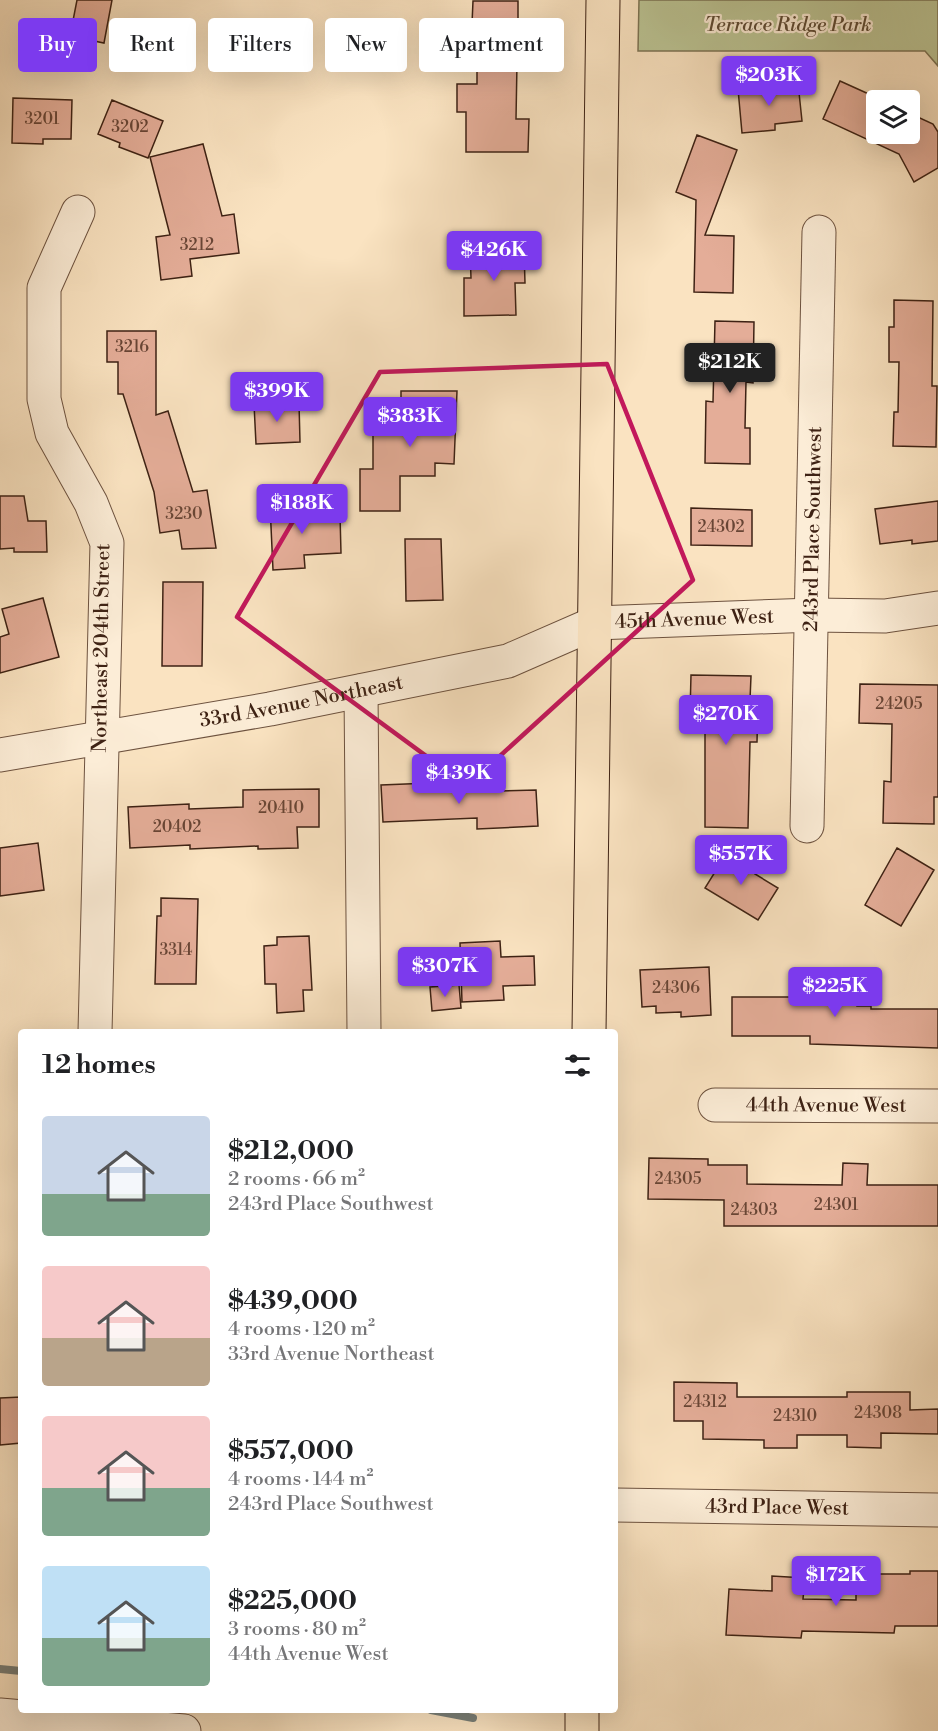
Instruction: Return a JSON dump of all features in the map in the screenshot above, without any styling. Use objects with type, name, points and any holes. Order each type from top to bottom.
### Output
[{"type":"main road","points":[[589,1029],[603,0]]},
{"type":"main road","points":[[582,1713],[582,1731]]},
{"type":"street","name":"Northeast 204th Street","points":[[78,212],[44,288],[44,399],[52,433],[91,503],[107,543],[94,1029]]},
{"type":"street","name":"243rd Place Southwest","points":[[807,826],[819,232]]},
{"type":"street","name":"45th Avenue West","points":[[595,623],[813,615],[885,616],[938,608]]},
{"type":"street","name":"33rd Avenue Northeast","points":[[0,755],[361,691],[508,661],[595,623]]},
{"type":"street","points":[[361,691],[364,1029]]},
{"type":"street","name":"44th Avenue West","points":[[715,1105],[938,1106]]},
{"type":"street","name":"43rd Place West","points":[[618,1505],[938,1510]]},
{"type":"street","points":[[0,1715],[166,1730]]},
{"type":"highlighted area","points":[[607,364],[693,580],[467,786],[237,617],[380,372]]},
{"type":"green space","name":"Terrace Ridge Park","points":[[639,0],[938,0],[938,66],[925,51],[638,51]]},
{"type":"building","points":[[77,0],[112,0],[104,43],[97,42],[97,18],[74,18]]},
{"type":"building","points":[[473,1],[518,1],[518,18],[472,18]]},
{"type":"building","points":[[477,72],[517,72],[516,119],[529,119],[528,152],[466,152],[466,112],[457,112],[457,84],[477,84]]},
{"type":"building","points":[[840,81],[866,93],[866,139],[823,119]]},
{"type":"building","points":[[798,83],[802,121],[775,124],[775,130],[742,133],[738,89]]},
{"type":"building","points":[[13,98],[72,100],[71,139],[43,139],[43,144],[12,143]]},
{"type":"building","points":[[112,100],[163,121],[148,158],[119,147],[120,143],[98,134]]},
{"type":"building","points":[[920,118],[933,124],[938,132],[938,168],[914,182],[899,154],[877,144],[920,144]]},
{"type":"building","points":[[697,135],[737,150],[705,235],[734,236],[733,293],[694,292],[696,200],[676,192]]},
{"type":"building","points":[[203,144],[222,216],[234,214],[239,253],[190,259],[192,276],[161,280],[156,237],[170,235],[150,157]]},
{"type":"building","points":[[524,249],[525,283],[515,283],[516,315],[464,316],[464,278],[471,278],[470,250]]},
{"type":"building","points":[[894,300],[933,301],[932,386],[937,386],[936,447],[893,446],[894,412],[898,412],[899,362],[889,362],[889,327],[894,327]]},
{"type":"building","points":[[715,321],[754,322],[753,383],[746,382],[745,428],[750,428],[750,464],[705,463],[706,401],[713,402]]},
{"type":"building","points":[[107,331],[156,331],[156,415],[168,411],[193,492],[207,490],[216,548],[182,549],[179,530],[160,533],[154,492],[123,394],[118,394],[118,362],[107,362]]},
{"type":"building","points":[[401,391],[457,391],[454,464],[435,463],[435,476],[400,476],[400,511],[360,511],[360,469],[373,469],[373,430],[401,431]]},
{"type":"building","points":[[299,403],[300,442],[256,444],[254,404]]},
{"type":"building","points":[[0,496],[24,496],[28,521],[46,521],[47,552],[14,552],[14,548],[0,549]]},
{"type":"building","points":[[938,501],[938,541],[912,544],[912,540],[880,544],[875,509]]},
{"type":"building","points":[[311,502],[312,516],[340,515],[341,553],[304,555],[305,568],[273,570],[270,505]]},
{"type":"building","points":[[691,508],[752,510],[752,546],[691,545]]},
{"type":"building","points":[[405,539],[441,539],[443,600],[406,601]]},
{"type":"building","points":[[163,582],[203,582],[202,666],[162,666]]},
{"type":"building","points":[[43,598],[59,657],[0,673],[0,637],[9,634],[2,609]]},
{"type":"building","points":[[691,675],[751,676],[750,700],[758,700],[757,742],[750,742],[748,828],[705,827],[705,713],[690,713]]},
{"type":"building","points":[[860,684],[938,685],[938,797],[934,797],[934,824],[883,823],[884,781],[891,782],[892,724],[859,723]]},
{"type":"building","points":[[455,782],[456,792],[536,790],[538,826],[477,829],[477,818],[383,822],[381,785]]},
{"type":"building","points":[[319,789],[319,827],[297,827],[298,848],[258,849],[258,846],[190,849],[190,845],[130,848],[128,807],[189,804],[189,809],[243,807],[243,790]]},
{"type":"building","points":[[38,843],[44,890],[0,896],[0,848]]},
{"type":"building","points":[[897,848],[934,870],[901,926],[865,905]]},
{"type":"building","points":[[728,851],[758,870],[755,874],[778,888],[758,920],[705,888]]},
{"type":"building","points":[[161,898],[198,899],[196,984],[155,984],[157,916],[161,916]]},
{"type":"building","points":[[309,936],[312,990],[303,990],[304,1011],[277,1013],[276,984],[265,984],[264,946],[277,945],[277,937]]},
{"type":"building","points":[[500,941],[501,957],[534,956],[535,985],[503,986],[504,1000],[462,1002],[460,943]]},
{"type":"building","points":[[709,967],[711,1015],[681,1017],[681,1012],[656,1013],[656,1006],[642,1007],[640,970]]},
{"type":"building","points":[[812,973],[858,973],[857,1006],[871,1006],[871,1009],[938,1009],[938,1048],[810,1044],[810,1036],[732,1036],[732,997],[812,997]]},
{"type":"building","points":[[459,985],[461,1008],[432,1011],[430,987]]},
{"type":"building","points":[[649,1158],[708,1159],[708,1165],[747,1165],[747,1184],[842,1185],[843,1163],[868,1164],[867,1185],[938,1185],[938,1226],[724,1226],[724,1200],[648,1199]]},
{"type":"building","points":[[674,1382],[737,1383],[737,1397],[847,1397],[847,1392],[910,1392],[910,1410],[938,1409],[938,1434],[881,1433],[881,1448],[847,1447],[847,1435],[797,1435],[797,1448],[764,1448],[764,1440],[703,1439],[703,1421],[674,1421]]},
{"type":"building","points":[[18,1397],[18,1443],[0,1445],[0,1398]]},
{"type":"building","points":[[910,1571],[938,1571],[938,1626],[895,1626],[894,1633],[802,1631],[801,1638],[726,1635],[729,1589],[772,1591],[772,1576],[805,1578],[803,1599],[856,1600],[856,1574],[910,1574]]},
{"type":"waterway","points":[[0,1669],[18,1671]]},
{"type":"waterway","points":[[447,1713],[473,1718]]}]
